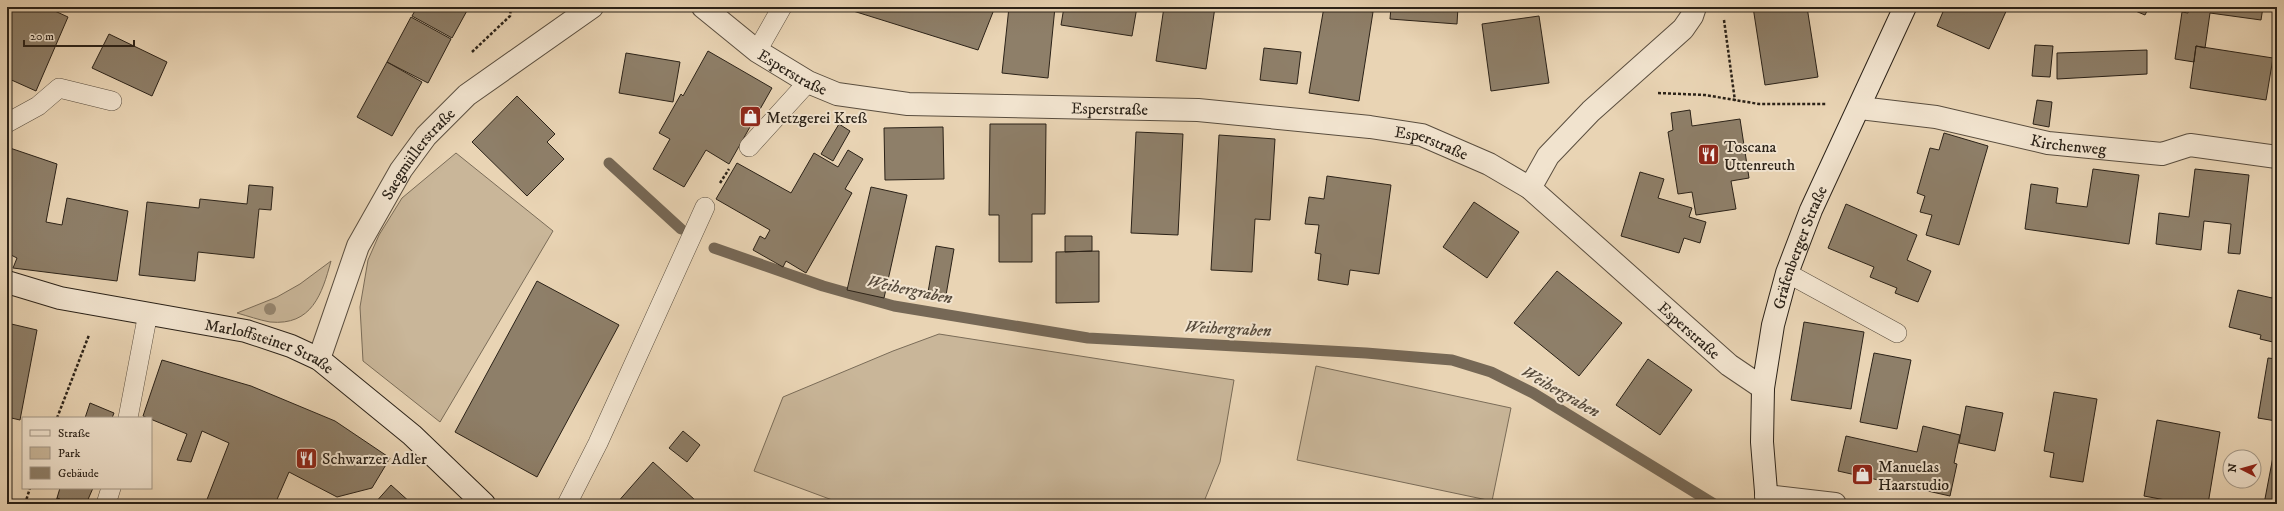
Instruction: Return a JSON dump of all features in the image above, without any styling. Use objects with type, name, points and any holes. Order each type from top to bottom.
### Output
[{"type":"street","name":"Saegmüllerstraße","points":[[319,360],[358,246],[401,170],[426,136],[468,95],[527,55],[592,7]]},
{"type":"street","name":"Esperstraße","points":[[703,7],[757,51],[808,82],[837,94],[908,104],[1198,110],[1370,127],[1422,135],[1489,164],[1530,188],[1729,366],[1763,388]]},
{"type":"street","points":[[1530,188],[1548,156],[1591,111],[1683,29],[1692,16],[1695,7]]},
{"type":"street","name":"Gräfenberger Straße","points":[[1766,500],[1762,442],[1763,388],[1773,325],[1787,273],[1811,210],[1860,108],[1905,7]]},
{"type":"street","name":"Kirchenweg","points":[[1860,108],[1936,117],[2048,143],[2162,154],[2190,145],[2277,157]]},
{"type":"street","name":"Marloffsteiner Straße","points":[[7,282],[60,298],[246,331],[291,346],[319,360],[412,435],[484,504]]},
{"type":"street","points":[[1766,500],[1835,504]]},
{"type":"lane","points":[[757,51],[782,7]]},
{"type":"lane","points":[[749,147],[808,82]]},
{"type":"lane","points":[[7,123],[38,106],[59,88],[112,100]]},
{"type":"lane","points":[[567,504],[598,444],[704,207]]},
{"type":"lane","points":[[1787,273],[1897,333]]},
{"type":"lane","points":[[128,417],[148,313]]},
{"type":"lane","points":[[106,504],[111,489]]},
{"type":"path","points":[[1723,15],[1736,101]]},
{"type":"path","points":[[1655,93],[1705,95],[1759,104],[1830,104]]},
{"type":"path","points":[[704,207],[726,173],[749,147]]},
{"type":"path","points":[[58,417],[100,304]]},
{"type":"path","points":[[25,504],[30,489]]},
{"type":"green space","points":[[456,153],[553,231],[440,422],[363,361],[360,307],[368,260],[379,235],[402,198]]},
{"type":"green space","points":[[331,261],[319,296],[305,313],[296,319],[284,322],[270,322],[237,313],[277,297],[300,284]]},
{"type":"green space","points":[[939,334],[1234,380],[1220,462],[1203,504],[843,504],[754,471],[783,397],[893,351]]},
{"type":"green space","points":[[1316,366],[1511,408],[1492,501],[1297,460]]},
{"type":"building","points":[[7,7],[46,7],[68,17],[36,91],[7,78]]},
{"type":"building","points":[[417,7],[469,7],[452,38],[412,16]]},
{"type":"building","points":[[851,7],[995,7],[978,50],[850,10]]},
{"type":"building","points":[[1009,7],[1055,7],[1048,78],[1002,73]]},
{"type":"building","points":[[1064,7],[1137,7],[1132,36],[1061,25]]},
{"type":"building","points":[[1164,7],[1215,7],[1206,69],[1156,61]]},
{"type":"building","points":[[1324,7],[1342,7],[1373,12],[1359,101],[1309,93]]},
{"type":"building","points":[[1391,7],[1458,7],[1457,24],[1390,19]]},
{"type":"building","points":[[1753,7],[1807,7],[1818,77],[1765,85]]},
{"type":"building","points":[[1945,7],[2008,7],[1989,49],[1937,26]]},
{"type":"building","points":[[2126,7],[2149,7],[2145,15]]},
{"type":"building","points":[[2189,7],[2263,7],[2261,20],[2210,13],[2205,48],[2196,46],[2194,62],[2175,59],[2182,12],[2188,13]]},
{"type":"building","points":[[1539,16],[1549,83],[1491,91],[1482,24]]},
{"type":"building","points":[[411,17],[451,39],[428,83],[387,62]]},
{"type":"building","points":[[109,34],[167,62],[152,96],[92,68]]},
{"type":"building","points":[[2035,45],[2053,46],[2050,77],[2032,76]]},
{"type":"building","points":[[2196,46],[2273,58],[2266,100],[2190,88]]},
{"type":"building","points":[[1264,48],[1301,52],[1297,84],[1260,80]]},
{"type":"building","points":[[2147,50],[2147,74],[2057,79],[2057,53]]},
{"type":"building","points":[[708,51],[772,88],[729,164],[706,150],[684,187],[653,169],[670,139],[659,133],[681,94],[683,96]]},
{"type":"building","points":[[626,53],[680,62],[673,102],[619,93]]},
{"type":"building","points":[[387,62],[422,82],[392,136],[357,117]]},
{"type":"building","points":[[517,96],[555,134],[547,142],[564,159],[527,196],[472,142]]},
{"type":"building","points":[[2037,100],[2052,102],[2049,127],[2033,124]]},
{"type":"building","name":"Toscana Uttenreuth","points":[[1690,110],[1692,126],[1740,119],[1749,178],[1731,181],[1736,209],[1696,215],[1692,192],[1678,194],[1668,132],[1673,130],[1671,113]]},
{"type":"building","points":[[839,124],[850,131],[833,161],[821,154]]},
{"type":"building","points":[[990,124],[1046,124],[1045,214],[1032,214],[1032,262],[999,262],[999,215],[989,215]]},
{"type":"building","points":[[943,127],[944,179],[885,180],[884,128]]},
{"type":"building","points":[[1136,132],[1183,134],[1178,235],[1131,233]]},
{"type":"building","points":[[1944,133],[1988,146],[1959,245],[1926,235],[1932,215],[1920,212],[1925,196],[1917,193],[1930,148],[1939,150]]},
{"type":"building","points":[[1219,135],[1275,139],[1270,220],[1255,219],[1252,272],[1211,270]]},
{"type":"building","points":[[7,147],[57,164],[46,222],[62,225],[67,198],[128,211],[117,281],[13,268],[17,258],[7,253]]},
{"type":"building","points":[[848,150],[863,159],[845,189],[852,193],[806,273],[786,261],[783,267],[753,250],[760,236],[765,239],[770,230],[716,199],[737,163],[791,193],[814,153],[838,167]]},
{"type":"building","points":[[2093,169],[2139,175],[2129,244],[2025,229],[2031,184],[2058,188],[2056,203],[2087,207]]},
{"type":"building","points":[[2195,169],[2249,175],[2240,254],[2228,253],[2231,224],[2204,221],[2201,250],[2156,244],[2159,213],[2189,217]]},
{"type":"building","points":[[1640,172],[1664,179],[1658,198],[1692,208],[1689,217],[1706,222],[1700,243],[1684,238],[1679,253],[1621,236]]},
{"type":"building","points":[[1327,176],[1391,185],[1379,274],[1350,270],[1348,285],[1318,280],[1321,254],[1315,253],[1319,225],[1305,224],[1309,197],[1324,199]]},
{"type":"building","points":[[249,185],[273,187],[271,210],[259,209],[254,258],[198,252],[195,281],[139,275],[147,202],[199,208],[200,199],[247,204]]},
{"type":"building","points":[[871,187],[907,195],[884,298],[847,290]]},
{"type":"building","points":[[1474,202],[1519,232],[1487,278],[1443,247]]},
{"type":"building","points":[[1846,204],[1917,235],[1907,260],[1931,271],[1918,302],[1895,293],[1897,288],[1870,277],[1874,267],[1828,248]]},
{"type":"building","points":[[1065,236],[1092,236],[1092,251],[1065,252]]},
{"type":"building","points":[[936,246],[954,249],[945,301],[927,298]]},
{"type":"building","points":[[1099,251],[1099,302],[1056,303],[1056,252]]},
{"type":"building","points":[[1557,271],[1622,323],[1579,376],[1514,323]]},
{"type":"building","points":[[2277,278],[2277,343],[2260,339],[2261,335],[2229,327],[2238,290],[2272,298]]},
{"type":"building","points":[[537,281],[619,325],[537,477],[455,432]]},
{"type":"building","points":[[1804,322],[1864,332],[1851,409],[1791,400]]},
{"type":"building","points":[[7,323],[37,330],[20,420],[7,417]]},
{"type":"building","points":[[1874,353],[1911,360],[1897,429],[1860,422]]},
{"type":"building","points":[[2268,358],[2277,359],[2276,421],[2258,418]]},
{"type":"building","points":[[1648,359],[1692,390],[1660,435],[1616,405]]},
{"type":"building","points":[[162,360],[251,386],[335,421],[390,458],[372,488],[337,497],[289,472],[275,504],[207,504],[206,502],[229,443],[202,431],[191,462],[177,460],[187,434],[152,420],[152,417],[143,416]]},
{"type":"building","points":[[2054,392],[2097,399],[2083,482],[2050,477],[2054,453],[2044,451]]},
{"type":"building","points":[[90,403],[114,413],[112,417],[85,417]]},
{"type":"building","points":[[1966,406],[2003,413],[1995,451],[1959,443]]},
{"type":"building","points":[[2157,420],[2220,432],[2208,504],[2187,504],[2144,496]]},
{"type":"building","points":[[1923,426],[1960,435],[1954,463],[1957,464],[1950,496],[1838,471],[1846,436],[1917,452]]},
{"type":"building","points":[[683,431],[700,445],[687,462],[669,448]]},
{"type":"building","points":[[2276,441],[2277,504],[2264,504]]},
{"type":"building","points":[[653,462],[695,500],[692,504],[616,504]]},
{"type":"building","points":[[391,485],[412,504],[374,504]]},
{"type":"building","points":[[60,489],[93,489],[86,504],[71,504],[57,498]]},
{"type":"building","points":[[7,497],[14,500],[12,504],[7,504]]},
{"type":"building","points":[[57,498],[71,504],[54,504]]},
{"type":"waterway","points":[[609,163],[681,229]]},
{"type":"waterway","name":"Weihergraben","points":[[714,248],[823,286],[894,306],[1088,338],[1366,353],[1452,360],[1491,372],[1533,393],[1714,504]]},
{"type":"place","name":"Metzgerei Kreß","points":[[751,117]]},
{"type":"place","name":"Toscana Uttenreuth","points":[[1709,155]]},
{"type":"place","name":"Schwarzer Adler","points":[[306,458]]},
{"type":"place","name":"Manuelas Haarstudio","points":[[1863,475]]}]
